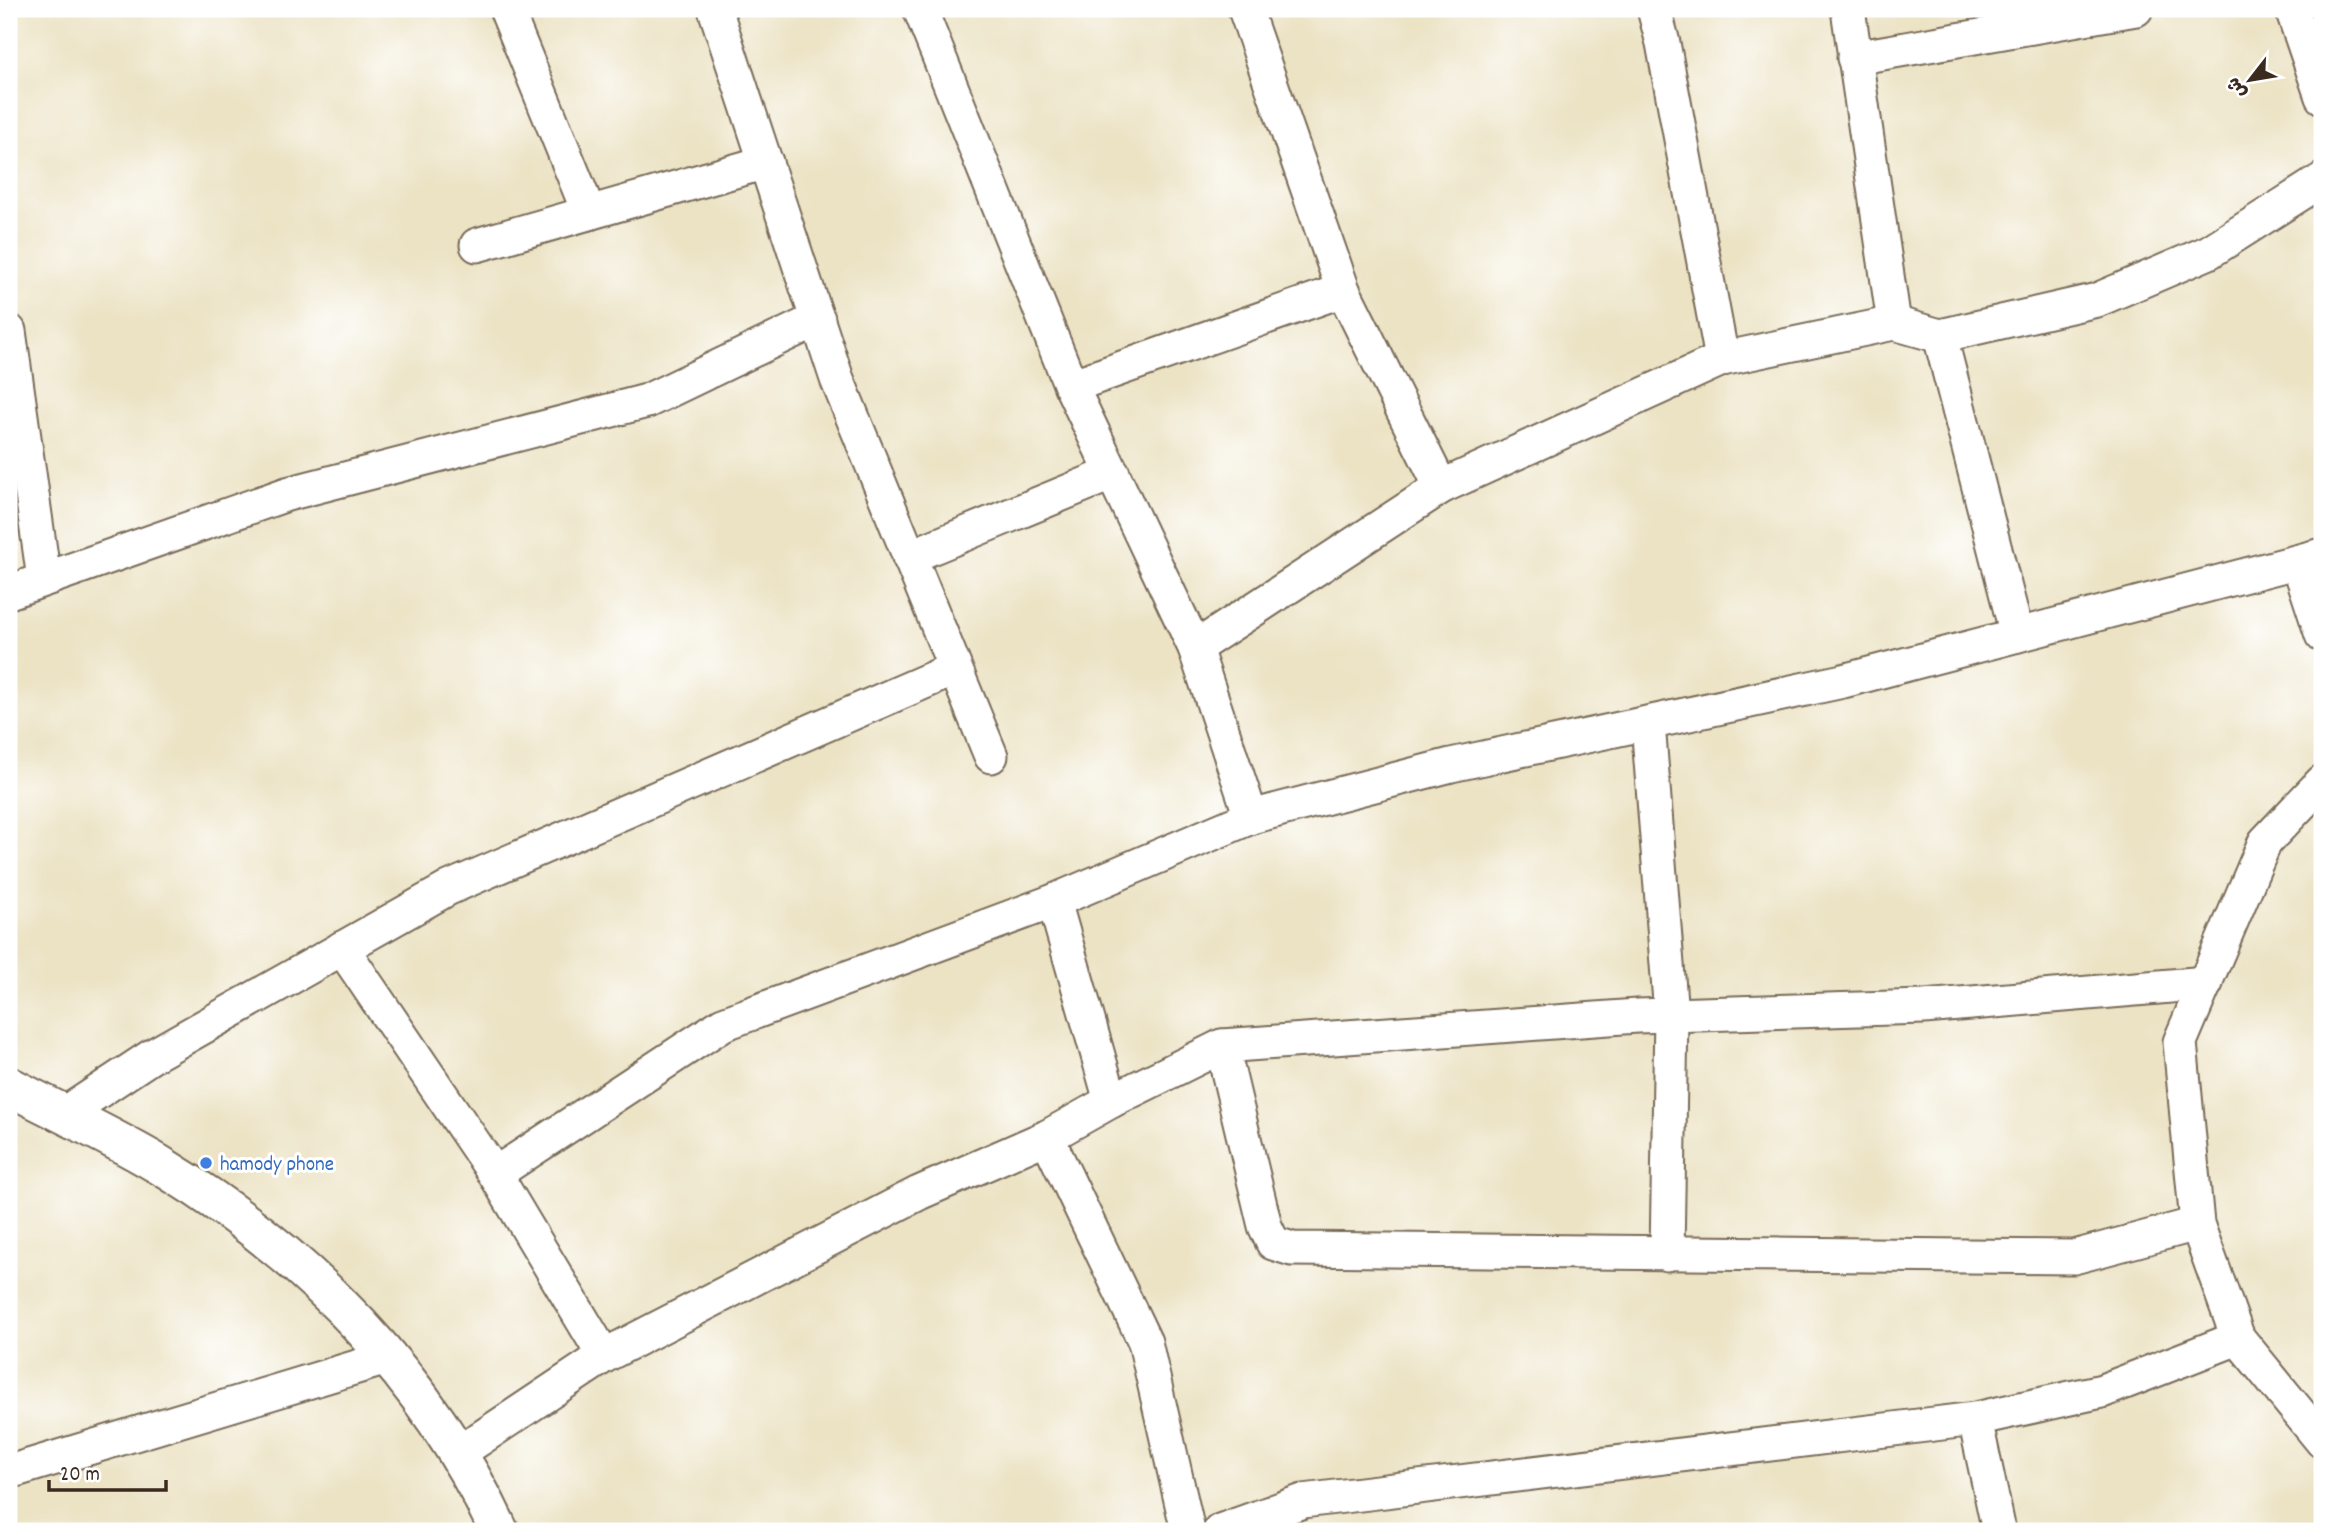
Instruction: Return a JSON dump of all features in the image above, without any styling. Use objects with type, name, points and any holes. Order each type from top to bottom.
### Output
[{"type":"street","points":[[506,9],[589,213]]},
{"type":"street","points":[[715,9],[837,379],[991,756]]},
{"type":"street","points":[[920,9],[1071,386],[1195,648],[1251,817]]},
{"type":"street","points":[[1245,9],[1343,290],[1441,487]]},
{"type":"street","points":[[1654,9],[1663,43],[1722,359]]},
{"type":"street","points":[[1848,9],[1894,323]]},
{"type":"street","points":[[1854,58],[2136,9]]},
{"type":"street","points":[[2292,9],[2322,97]]},
{"type":"street","points":[[477,245],[766,162]]},
{"type":"street","points":[[1195,648],[1441,487],[1722,359],[1894,323],[1940,335],[2097,300],[2209,252],[2322,180]]},
{"type":"street","points":[[1071,386],[1343,290]]},
{"type":"street","points":[[9,592],[287,494],[647,401],[818,319]]},
{"type":"street","points":[[9,331],[44,579]]},
{"type":"street","points":[[1940,335],[2017,635]]},
{"type":"street","points":[[909,557],[1113,473]]},
{"type":"street","points":[[495,1174],[723,1024],[1054,901],[1251,817],[1451,765],[1843,681],[2310,559],[2322,635]]},
{"type":"street","points":[[63,1115],[152,1056],[449,888],[954,669]]},
{"type":"street","points":[[1648,723],[1671,1015],[1667,1254]]},
{"type":"street","points":[[2322,782],[2265,842],[2180,1042],[2197,1224],[2238,1338],[2322,1441]]},
{"type":"street","points":[[1054,901],[1111,1101]]},
{"type":"street","points":[[342,948],[495,1174],[604,1356]]},
{"type":"street","points":[[457,1454],[604,1356],[919,1193],[1047,1137],[1111,1101],[1222,1046],[1671,1015],[1924,1007],[2206,983]]},
{"type":"street","points":[[1222,1046],[1265,1226],[1273,1243],[1292,1250],[2074,1257],[2197,1224]]},
{"type":"street","points":[[9,1086],[167,1169],[264,1236],[334,1298],[390,1357],[457,1454],[499,1531]]},
{"type":"street","points":[[1047,1137],[1145,1342],[1188,1531]]},
{"type":"street","points":[[1220,1531],[1303,1501],[1975,1419],[2102,1391],[2238,1338]]},
{"type":"street","points":[[9,1472],[390,1357]]},
{"type":"street","points":[[1975,1419],[1999,1531]]},
{"type":"place","name":"hamody phone","points":[[206,1163]]}]
